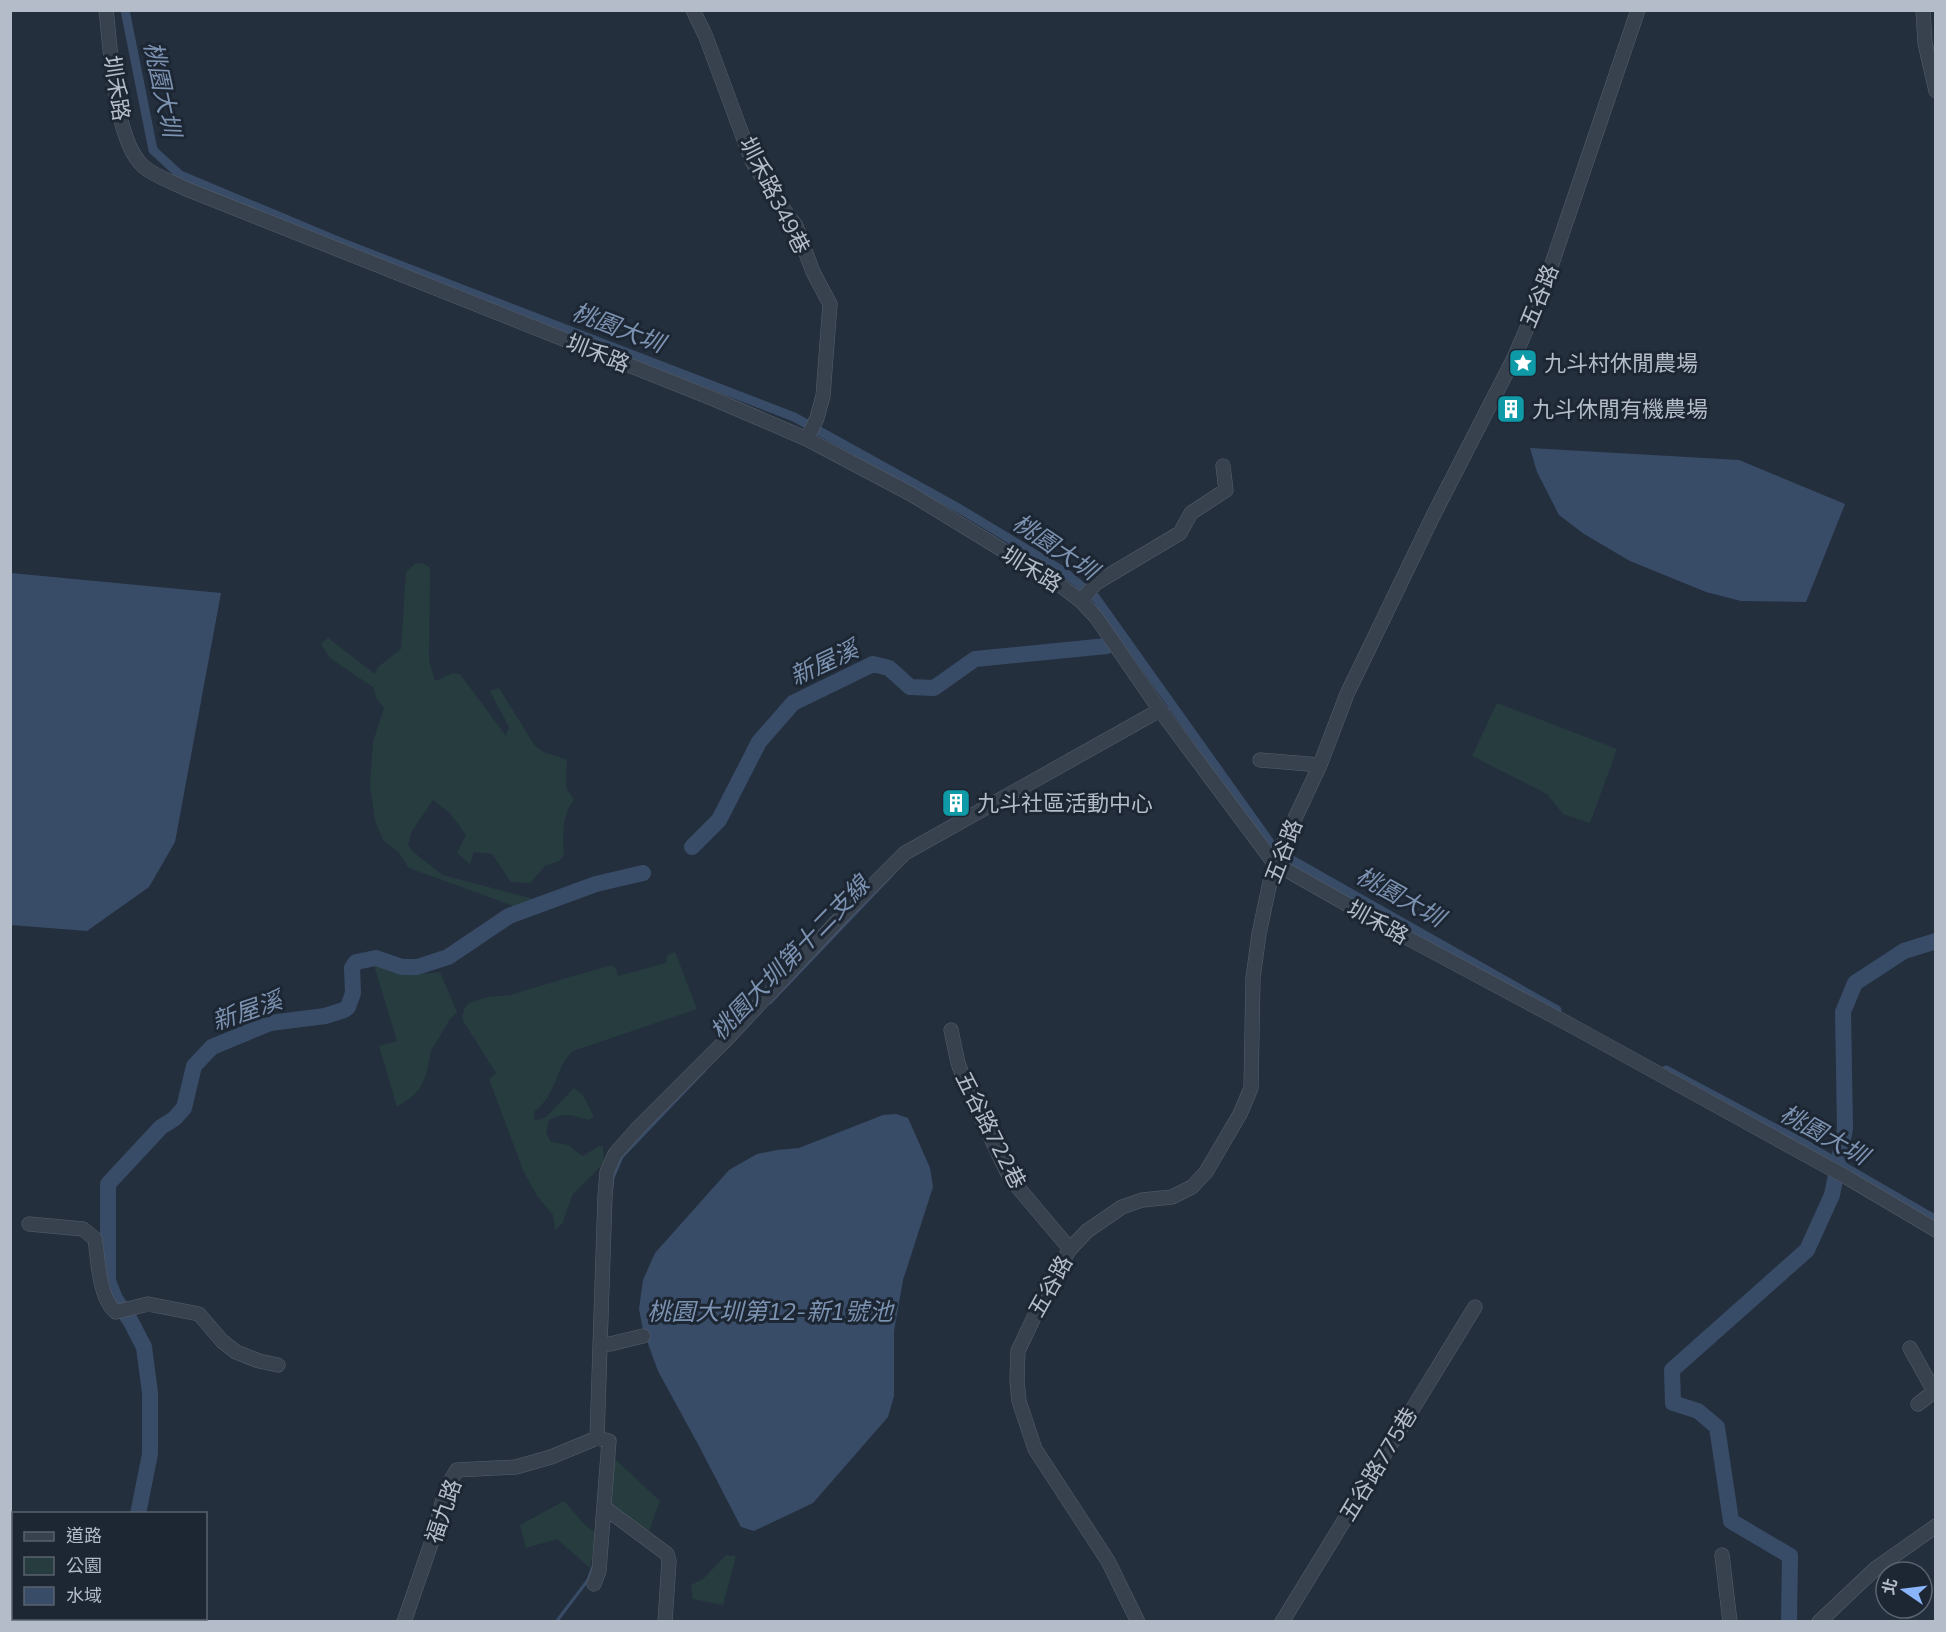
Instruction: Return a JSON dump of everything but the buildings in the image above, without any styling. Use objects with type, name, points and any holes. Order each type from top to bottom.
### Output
[{"type":"street","name":"圳禾路","points":[[106,10],[119,114],[127,141],[143,166],[184,188],[808,436],[911,494],[1060,585],[1086,595],[1096,617],[1160,710],[1279,852],[1387,927],[1842,1175],[1935,1230]]},
{"type":"street","name":"圳禾路349巷","points":[[693,10],[706,38],[752,161],[772,195],[796,226],[813,272],[830,304],[823,396],[817,418],[808,436]]},
{"type":"street","name":"五谷路","points":[[1138,1622],[1108,1561],[1035,1449],[1019,1401],[1017,1380],[1018,1351],[1021,1341],[1053,1277],[1070,1249],[1087,1231],[1122,1207],[1142,1200],[1172,1197],[1192,1187],[1206,1172],[1239,1114],[1251,1088],[1253,978],[1259,934],[1279,852],[1320,765],[1347,694],[1433,516],[1514,358],[1542,293],[1638,10]]},
{"type":"street","points":[[1923,10],[1925,44],[1935,91]]},
{"type":"street","points":[[1086,595],[1180,533],[1191,513],[1226,490],[1223,466]]},
{"type":"street","points":[[594,1584],[599,1571],[605,1508],[600,1344],[607,1172],[615,1154],[905,853],[1160,710]]},
{"type":"street","points":[[1260,760],[1320,765]]},
{"type":"street","name":"五谷路722巷","points":[[951,1030],[958,1063],[1010,1178],[1070,1249]]},
{"type":"street","points":[[29,1224],[82,1229],[95,1239],[101,1281],[111,1308],[116,1312],[148,1304],[199,1314],[222,1341],[236,1352],[278,1365]]},
{"type":"street","name":"五谷路775巷","points":[[1282,1622],[1475,1307]]},
{"type":"street","points":[[600,1344],[610,1344],[643,1336]]},
{"type":"street","points":[[1910,1348],[1935,1391],[1918,1404]]},
{"type":"street","name":"福九路","points":[[404,1622],[433,1538],[446,1488],[457,1470],[516,1467],[603,1440]]},
{"type":"street","points":[[605,1508],[667,1554],[669,1561],[665,1622]]},
{"type":"street","points":[[1819,1622],[1875,1569],[1935,1526]]},
{"type":"street","points":[[1722,1555],[1730,1622]]},
{"type":"green space","points":[[423,563],[430,568],[429,660],[435,681],[453,673],[460,674],[506,736],[509,727],[490,691],[499,688],[535,746],[544,752],[567,760],[566,787],[574,800],[567,812],[564,826],[564,855],[559,861],[545,866],[530,883],[511,882],[492,854],[474,852],[470,864],[457,853],[466,835],[450,813],[433,800],[412,831],[408,845],[413,852],[443,875],[534,899],[516,907],[409,868],[398,852],[383,840],[375,821],[370,784],[373,742],[384,708],[376,698],[374,688],[330,658],[321,644],[328,638],[375,674],[378,667],[401,649],[406,572],[415,564]]},
{"type":"green space","points":[[1497,703],[1617,749],[1590,823],[1563,814],[1547,794],[1472,756]]},
{"type":"green space","points":[[675,952],[697,1009],[573,1051],[562,1066],[547,1098],[534,1112],[535,1121],[546,1117],[574,1088],[583,1095],[594,1117],[588,1120],[564,1115],[554,1117],[549,1120],[546,1132],[551,1142],[569,1145],[583,1156],[603,1146],[604,1163],[573,1194],[562,1224],[555,1230],[553,1215],[537,1196],[523,1170],[489,1079],[496,1073],[462,1019],[464,1009],[469,1003],[488,997],[510,995],[611,965],[616,968],[618,976],[666,963],[667,955]]},
{"type":"green space","points":[[374,965],[407,973],[440,972],[457,1012],[450,1019],[431,1051],[426,1075],[420,1088],[397,1107],[379,1046],[397,1041]]},
{"type":"green space","points":[[615,1459],[660,1501],[646,1539],[611,1513],[612,1463]]},
{"type":"green space","points":[[564,1501],[585,1525],[596,1533],[590,1568],[557,1539],[526,1548],[520,1525]]},
{"type":"green space","points":[[726,1555],[736,1556],[723,1605],[693,1599],[691,1585],[703,1579]]},
{"type":"water","points":[[1530,448],[1739,460],[1845,504],[1806,602],[1741,601],[1706,592],[1630,561],[1584,534],[1559,515],[1537,472]]},
{"type":"water","points":[[11,573],[221,593],[175,842],[149,887],[87,931],[11,925]]},
{"type":"water","name":"桃園大圳第12-新1號池","points":[[896,1114],[908,1118],[930,1168],[933,1187],[903,1280],[894,1331],[894,1396],[888,1417],[813,1503],[754,1531],[741,1527],[658,1371],[643,1330],[639,1309],[643,1280],[655,1253],[729,1170],[757,1154],[799,1148],[883,1115]]},
{"type":"waterway","name":"桃園大圳","points":[[125,10],[153,150],[180,175],[340,242],[794,417],[960,509],[1063,571],[1096,598],[1276,851],[1557,1010]]},
{"type":"waterway","name":"新屋溪","points":[[692,847],[719,820],[759,742],[793,703],[873,664],[889,668],[910,687],[934,688],[975,659],[1107,646]]},
{"type":"waterway","name":"桃園大圳第十二支線","points":[[1165,712],[1173,706]]},
{"type":"waterway","name":"新屋溪","points":[[138,1512],[150,1454],[150,1393],[144,1347],[130,1320],[115,1299],[108,1281],[108,1184],[161,1127],[174,1119],[184,1108],[194,1066],[212,1047],[270,1023],[325,1016],[344,1010],[348,1007],[353,993],[352,968],[356,962],[376,958],[402,967],[417,967],[448,957],[509,916],[596,884],[643,873]]},
{"type":"waterway","name":"桃園大圳第十二支線","points":[[770,1003],[892,875]]},
{"type":"waterway","points":[[1789,1622],[1790,1556],[1731,1521],[1717,1427],[1698,1411],[1673,1403],[1672,1370],[1807,1250],[1832,1195],[1845,1129],[1843,1012],[1855,983],[1904,951],[1936,941]]},
{"type":"waterway","name":"桃園大圳第十二支線","points":[[612,1187],[613,1178],[622,1157],[705,1070]]},
{"type":"waterway","name":"桃園大圳","points":[[1666,1070],[1803,1143],[1936,1220]]},
{"type":"waterway","name":"桃園大圳第十二支線","points":[[556,1622],[588,1580],[593,1566]]},
{"type":"place","name":"九斗村休閒農場","points":[[1523,363]]},
{"type":"place","name":"九斗休閒有機農場","points":[[1511,409]]},
{"type":"place","name":"九斗社區活動中心","points":[[956,803]]}]
